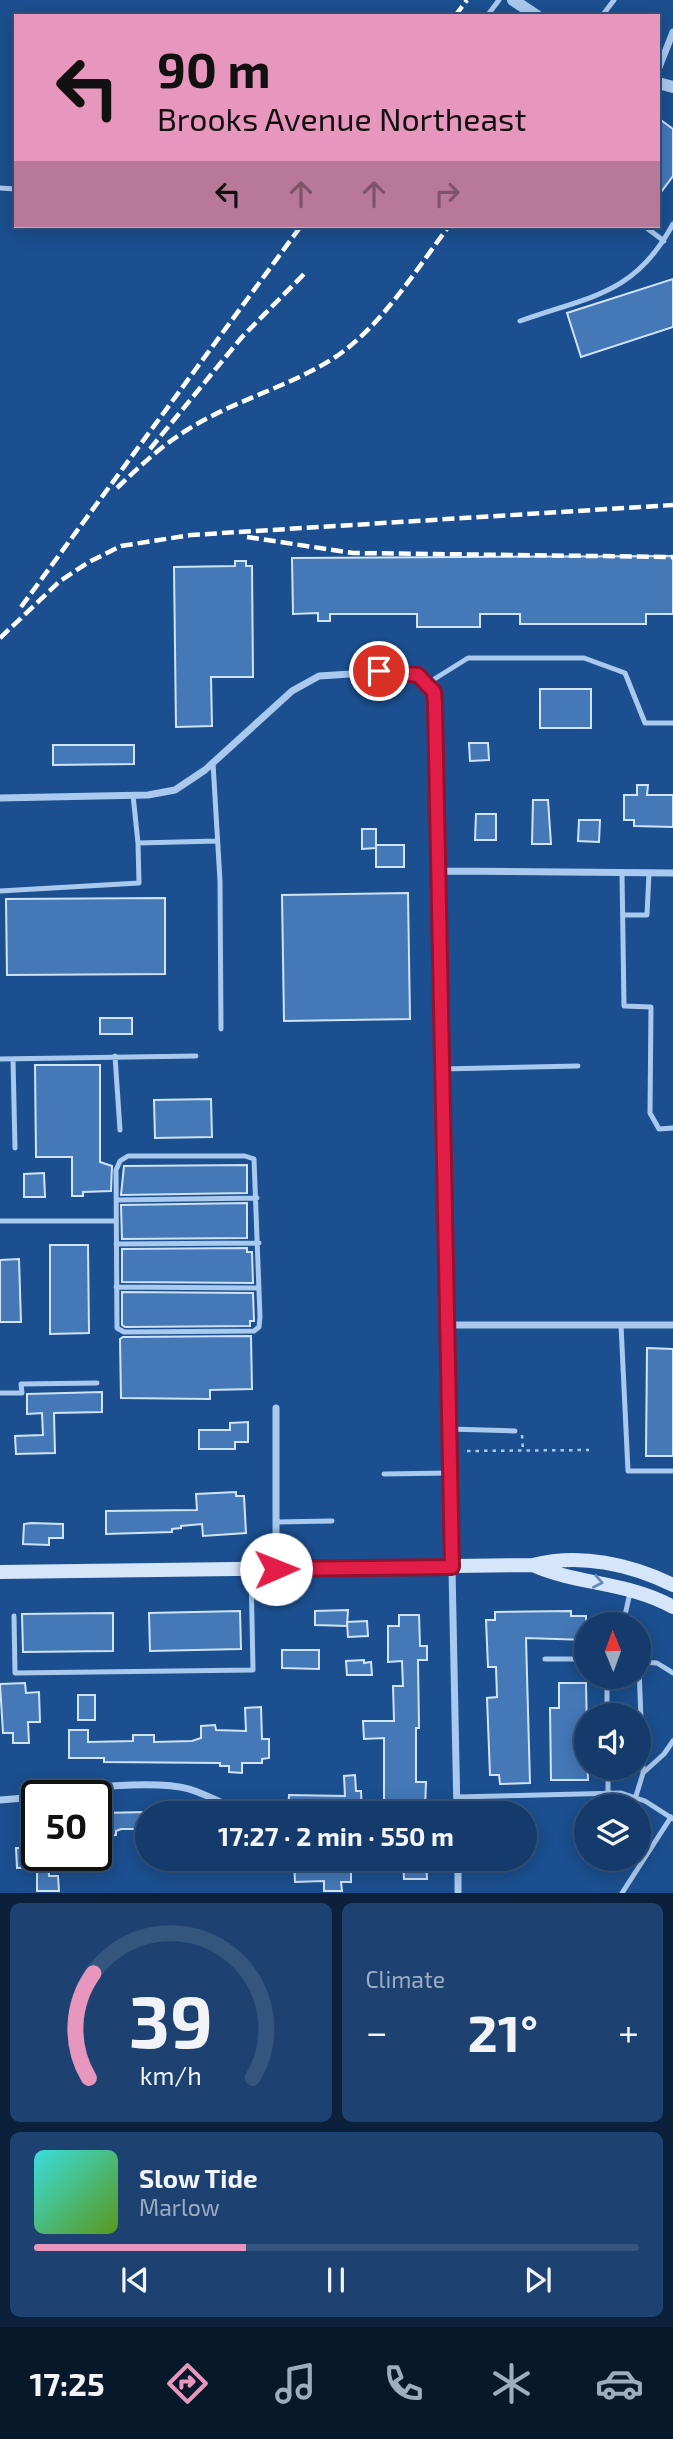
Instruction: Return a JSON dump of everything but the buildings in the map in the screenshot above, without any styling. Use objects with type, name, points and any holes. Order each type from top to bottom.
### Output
[{"type":"main road","points":[[0,1572],[452,1567],[533,1565],[554,1560],[590,1560],[632,1569],[673,1585]]},
{"type":"main road","points":[[533,1565],[554,1574],[631,1590],[673,1607]]},
{"type":"street","points":[[513,0],[534,14]]},
{"type":"street","points":[[660,65],[673,32]]},
{"type":"street","points":[[0,798],[133,795],[175,790],[214,763],[292,691],[319,676],[398,671],[418,675],[428,683],[435,704],[457,1801]]},
{"type":"street","points":[[439,871],[673,873]]},
{"type":"street","points":[[446,1325],[673,1325]]},
{"type":"street","points":[[276,1408],[276,1569]]},
{"type":"street","points":[[112,1787],[186,1788],[216,1801]]},
{"type":"street","points":[[0,1800],[21,1798]]},
{"type":"street","points":[[458,1871],[458,1893]]},
{"type":"lane","points":[[520,321],[621,286],[646,264],[673,224]]},
{"type":"lane","points":[[647,228],[664,241]]},
{"type":"lane","points":[[428,683],[468,658],[584,658],[625,673],[645,723],[673,723]]},
{"type":"lane","points":[[214,763],[222,1029]]},
{"type":"lane","points":[[0,891],[139,883],[133,795]]},
{"type":"lane","points":[[138,843],[217,841]]},
{"type":"lane","points":[[622,873],[624,1006],[651,1007],[650,1113],[659,1129],[673,1128]]},
{"type":"lane","points":[[623,915],[647,915],[649,873]]},
{"type":"lane","points":[[116,1056],[120,1130]]},
{"type":"lane","points":[[0,1059],[196,1056]]},
{"type":"lane","points":[[13,1059],[15,1148]]},
{"type":"lane","points":[[442,1069],[578,1066]]},
{"type":"lane","points":[[128,1156],[245,1156],[254,1159],[260,1287],[260,1317],[254,1331],[124,1332],[117,1328],[116,1200],[116,1170],[120,1161],[128,1156]]},
{"type":"lane","points":[[116,1200],[257,1198]]},
{"type":"lane","points":[[0,1221],[116,1221]]},
{"type":"lane","points":[[116,1244],[258,1243]]},
{"type":"lane","points":[[116,1287],[260,1287]]},
{"type":"lane","points":[[621,1325],[628,1471],[673,1471]]},
{"type":"lane","points":[[0,1393],[22,1393],[21,1384],[97,1383]]},
{"type":"lane","points":[[449,1429],[515,1430]]},
{"type":"lane","points":[[384,1474],[450,1473]]},
{"type":"lane","points":[[276,1522],[332,1521]]},
{"type":"lane","points":[[14,1616],[15,1673],[253,1670],[251,1569]]},
{"type":"lane","points":[[626,1612],[631,1590]]},
{"type":"lane","points":[[545,1659],[574,1658]]},
{"type":"lane","points":[[651,1664],[657,1663],[673,1673]]},
{"type":"lane","points":[[651,1766],[673,1741]]},
{"type":"lane","points":[[608,1780],[608,1794]]},
{"type":"lane","points":[[457,1797],[574,1795]]},
{"type":"lane","points":[[622,1893],[672,1818],[651,1805]]},
{"type":"path","points":[[467,1451],[589,1450]]},
{"type":"railway","points":[[456,14],[467,0]]},
{"type":"railway","points":[[21,607],[300,228]]},
{"type":"railway","points":[[117,488],[159,450],[187,430],[205,419],[319,367],[354,343],[398,296],[448,228]]},
{"type":"railway","points":[[150,449],[242,337],[307,271]]},
{"type":"railway","points":[[0,638],[60,581],[121,546],[191,535],[673,505]]},
{"type":"railway","points":[[247,537],[353,553],[673,557]]},
{"type":"route","points":[[276,1569],[452,1567],[435,704],[434,692],[418,675],[379,671]]}]
